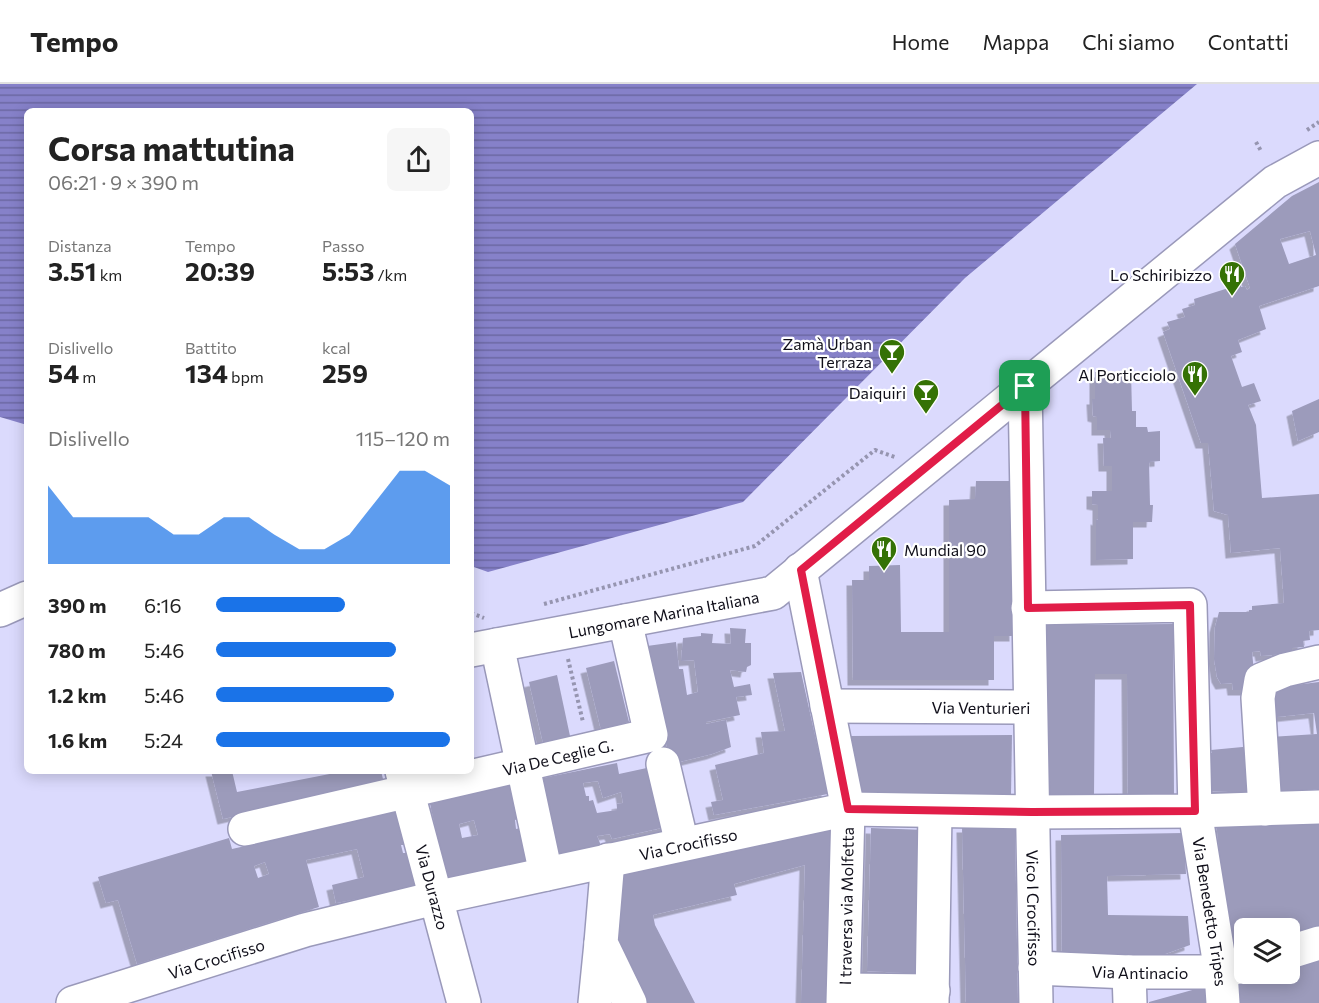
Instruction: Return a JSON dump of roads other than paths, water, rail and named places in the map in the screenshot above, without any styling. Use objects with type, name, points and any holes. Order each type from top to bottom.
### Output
[{"type":"street","name":"Lungomare Marina Italiana","points":[[485,638],[562,633],[773,593],[1275,182],[1311,145]]},
{"type":"street","name":"Via Venturieri","points":[[827,706],[1030,707],[1025,386]]},
{"type":"street","name":"I traversa via Molfetta","points":[[801,570],[848,809],[844,996]]},
{"type":"street","points":[[0,610],[24,599]]},
{"type":"street","name":"Via Benedetto Tripes","points":[[1028,608],[1190,605],[1195,811],[1230,980]]},
{"type":"street","name":"Via De Ceglie G.","points":[[474,772],[522,765],[651,735],[625,621]]},
{"type":"street","points":[[485,638],[522,765],[546,874]]},
{"type":"street","points":[[1265,809],[1258,698],[1261,680],[1285,670],[1319,662]]},
{"type":"street","name":"Vico I Crocifisso","points":[[1030,707],[1036,1003]]},
{"type":"street","points":[[663,764],[682,844]]},
{"type":"street","name":"Via De Ceglie G.","points":[[245,829],[404,781],[456,774]]},
{"type":"street","name":"Via Durazzo","points":[[404,781],[464,1003]]},
{"type":"street","name":"Via Crocifisso","points":[[73,1003],[305,930],[435,898],[848,809],[1032,812],[1195,811],[1319,807]]},
{"type":"street","points":[[844,996],[940,999],[944,811]]},
{"type":"street","points":[[595,1003],[608,860]]},
{"type":"street","points":[[601,943],[630,1003]]},
{"type":"street","points":[[1300,949],[1319,944]]},
{"type":"street","name":"Via Antinacio","points":[[1035,968],[1130,987],[1230,980]]},
{"type":"place","name":"Lo Schiribizzo","points":[[1232,297]]},
{"type":"place","name":"Zamà Urban Terraza","points":[[892,375]]},
{"type":"place","name":"Al Porticciolo","points":[[1195,397]]},
{"type":"place","name":"Daiquiri","points":[[926,415]]},
{"type":"place","name":"Mundial 90","points":[[884,572]]}]
